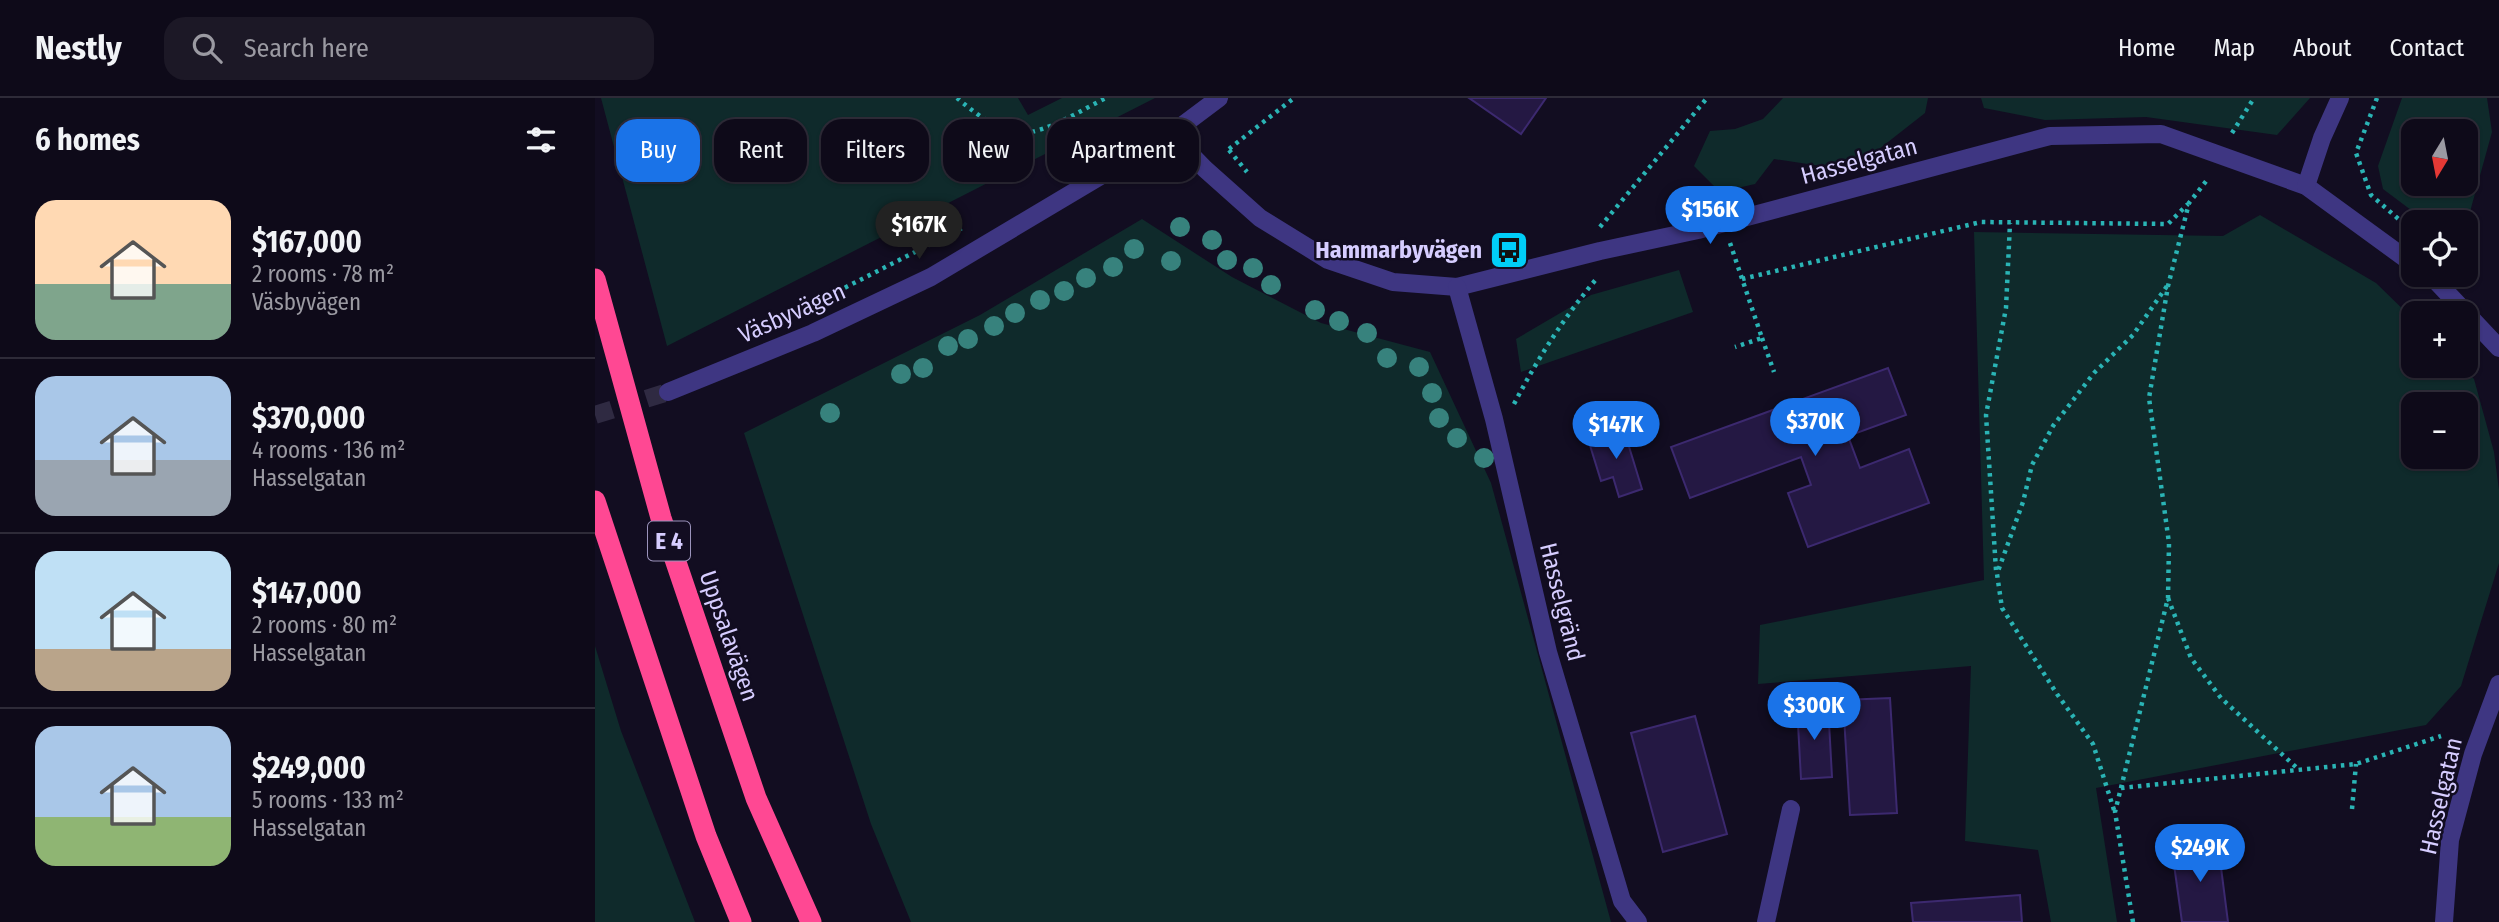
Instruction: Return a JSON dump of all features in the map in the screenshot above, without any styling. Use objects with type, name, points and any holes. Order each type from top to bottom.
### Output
[{"type":"highway","name":"Uppsalavägen","points":[[595,279],[661,518],[756,798],[811,922]]},
{"type":"highway","name":"E 4","points":[[595,500],[706,836],[741,922]]},
{"type":"street","name":"Väsbyvägen","points":[[1191,119],[1219,98]]},
{"type":"street","points":[[2306,186],[2322,138],[2340,98]]},
{"type":"street","name":"Hasselgatan","points":[[1199,163],[1260,218],[1328,260],[1393,282],[1457,287],[1600,251],[1698,230],[2050,136],[2161,134],[2306,186],[2401,255]]},
{"type":"street","name":"Väsbyvägen","points":[[668,392],[813,333],[931,276],[1090,182]]},
{"type":"street","name":"Hasselgränd","points":[[1457,287],[1494,419],[1548,652],[1622,901],[1638,922]]},
{"type":"street","points":[[2442,287],[2499,348]]},
{"type":"street","name":"Hasselgatan","points":[[2444,922],[2451,840],[2473,754],[2499,684]]},
{"type":"street","points":[[1766,922],[1791,808]]},
{"type":"path","points":[[957,98],[983,119],[1017,134],[1041,129],[1106,98]]},
{"type":"path","points":[[1205,169],[1294,98]]},
{"type":"path","points":[[1600,251],[1595,233],[1707,98]]},
{"type":"path","points":[[2232,133],[2254,98]]},
{"type":"path","points":[[2377,98],[2356,153],[2371,195],[2401,221]]},
{"type":"path","points":[[1229,150],[1249,175]]},
{"type":"path","points":[[1742,279],[1981,222],[2168,224],[2207,180]]},
{"type":"path","points":[[2115,812],[2168,598],[2169,543],[2149,398],[2168,286],[2189,203]]},
{"type":"path","points":[[2010,223],[2006,309],[1986,415],[1997,574],[2003,608],[2057,694],[2093,744],[2115,812],[2133,922]]},
{"type":"path","points":[[800,310],[967,225]]},
{"type":"path","points":[[1728,238],[1774,372]]},
{"type":"path","points":[[1509,414],[1542,351],[1575,304],[1604,270]]},
{"type":"path","points":[[1997,574],[2023,502],[2032,465],[2053,426],[2094,373],[2133,335],[2168,286]]},
{"type":"path","points":[[1735,347],[1762,338]]},
{"type":"path","points":[[2168,598],[2191,658],[2221,698],[2299,769]]},
{"type":"path","points":[[2121,788],[2356,764],[2441,736]]},
{"type":"path","points":[[2352,809],[2356,764]]},
{"type":"green space","points":[[601,98],[1018,98],[1028,115],[1062,98],[1155,98],[1114,119],[1047,119],[1047,153],[1033,160],[1033,119],[943,119],[943,182],[990,182],[667,346],[623,182],[700,182],[700,119],[616,119],[616,154]]},
{"type":"green space","points":[[1783,98],[1928,98],[1925,113],[1874,153],[1821,166],[1774,159],[1755,184],[1720,192],[1694,166],[1710,131],[1735,129],[1763,119]]},
{"type":"green space","points":[[1981,98],[2310,98],[2277,135],[2146,117],[2045,120],[1984,108]]},
{"type":"green space","points":[[2402,98],[2487,98],[2492,132],[2478,183],[2478,119],[2401,119],[2401,196],[2474,196],[2470,210],[2411,210],[2383,189],[2378,166]]},
{"type":"green space","points":[[2260,215],[2376,283],[2401,307],[2401,378],[2474,379],[2478,392],[2401,392],[2401,469],[2478,469],[2478,394],[2494,452],[2499,490],[2499,563],[2461,686],[2426,725],[2096,788],[2117,922],[2051,922],[2038,850],[1965,841],[1971,666],[1758,684],[1760,625],[1984,580],[1974,232],[2223,236]]},
{"type":"green space","points":[[1142,219],[1232,277],[1321,323],[1430,352],[1491,483],[1611,922],[911,922],[871,824],[744,433],[980,315]]},
{"type":"green space","points":[[1679,270],[1693,312],[1521,372],[1516,339],[1591,295]]},
{"type":"green space","points":[[595,646],[621,731],[695,922],[595,922]]},
{"type":"building","points":[[1469,98],[1546,98],[1521,134]]},
{"type":"building","points":[[1888,368],[1906,415],[1848,436],[1860,468],[1909,449],[1929,503],[1808,547],[1788,493],[1811,485],[1801,457],[1690,498],[1671,447]]},
{"type":"building","points":[[1623,427],[1642,489],[1619,497],[1613,477],[1601,481],[1588,439]]},
{"type":"building","points":[[1890,698],[1897,813],[1850,815],[1843,700]]},
{"type":"building","points":[[1828,704],[1832,777],[1801,779],[1797,706]]},
{"type":"building","points":[[1695,716],[1727,834],[1663,852],[1631,733]]},
{"type":"building","points":[[2218,844],[2228,922],[2182,922],[2172,850]]},
{"type":"building","points":[[2020,895],[2022,922],[1913,922],[1911,903]]},
{"type":"tunnel","points":[[595,415],[668,392]]},
{"type":"place","name":"Hammarbyvägen","points":[[1509,250]]}]
